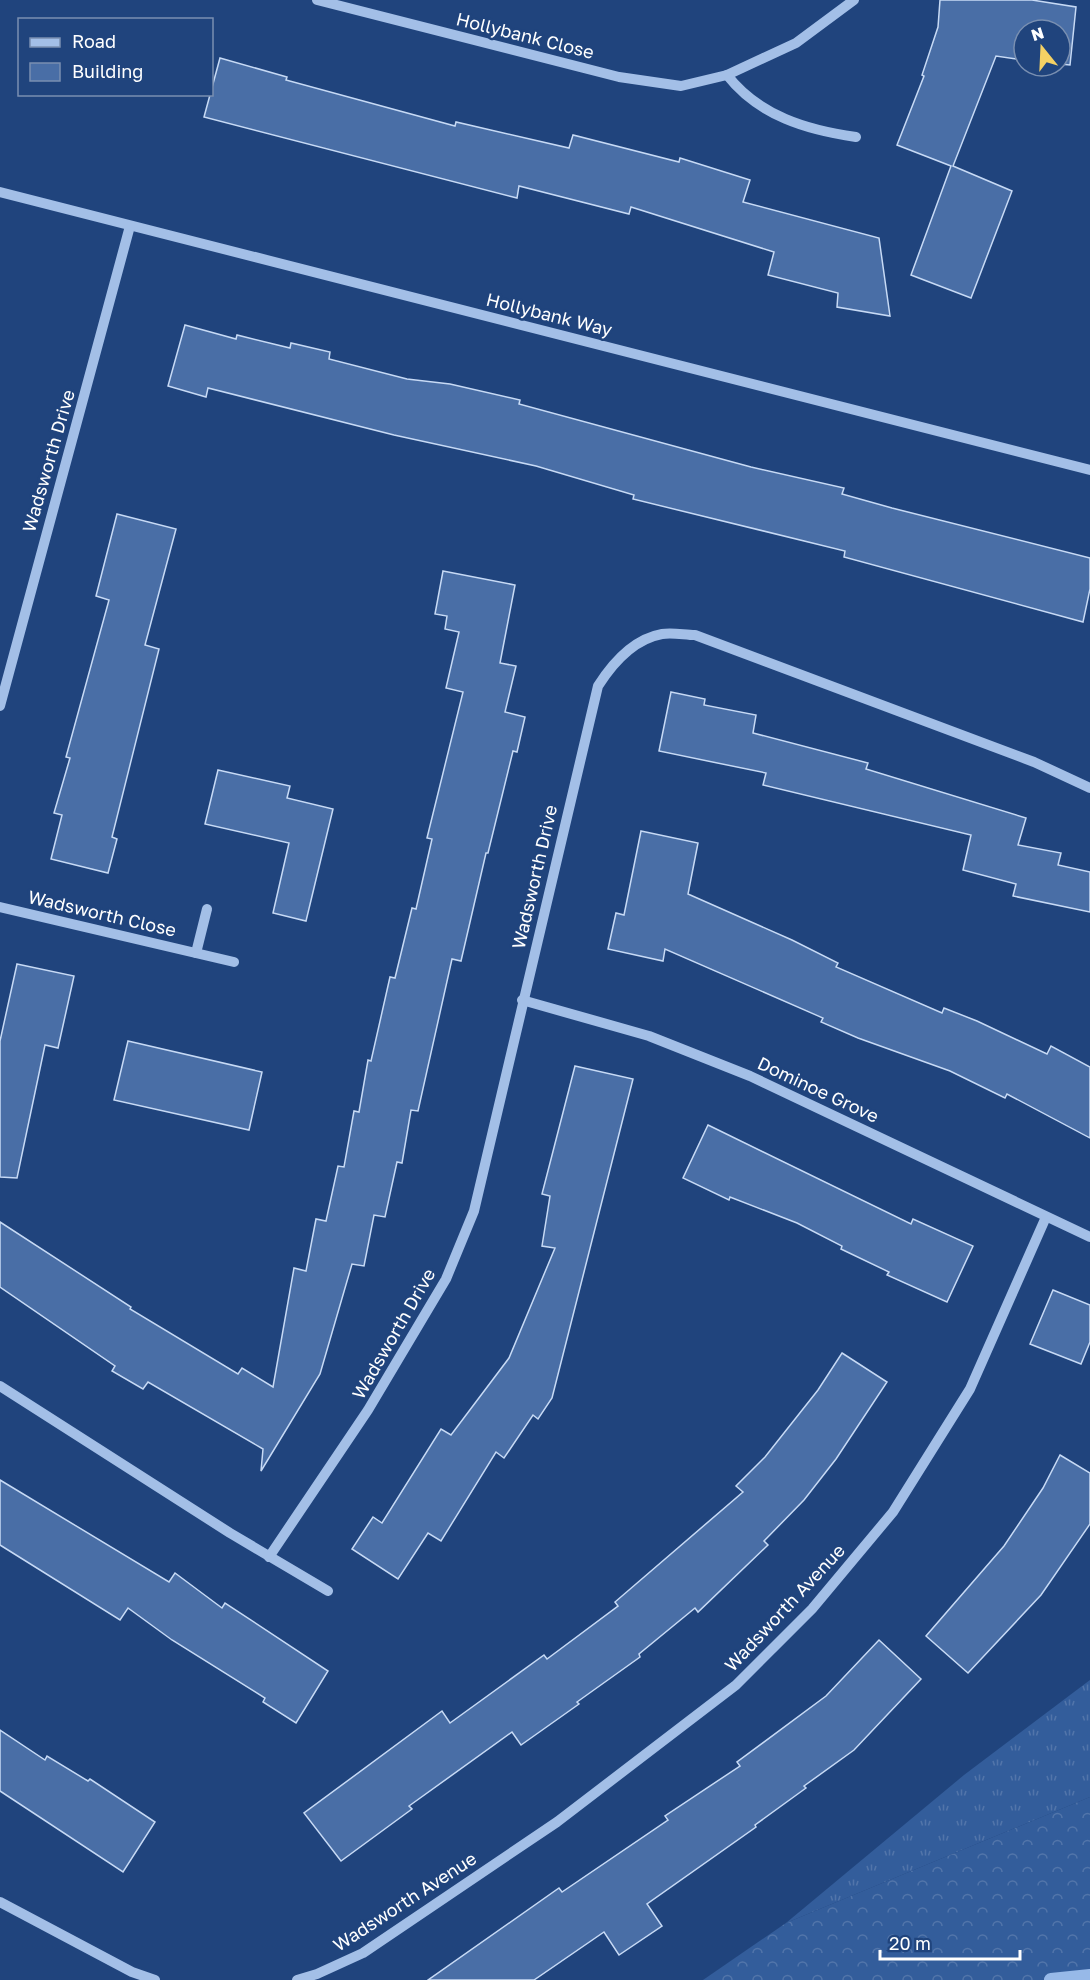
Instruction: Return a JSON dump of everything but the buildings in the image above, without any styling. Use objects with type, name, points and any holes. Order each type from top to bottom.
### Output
[{"type":"street","name":"Hollybank Close","points":[[316,0],[619,77],[681,86],[727,75],[796,43],[854,0]]},
{"type":"street","points":[[727,75],[741,92],[774,116],[832,133],[856,137]]},
{"type":"street","name":"Hollybank Way","points":[[0,192],[1090,470]]},
{"type":"street","name":"Wadsworth Drive","points":[[0,706],[130,226]]},
{"type":"street","name":"Wadsworth Drive","points":[[269,1557],[368,1410],[446,1280],[474,1212],[522,1000],[598,686],[612,664],[637,645],[662,634],[695,635],[1034,762],[1090,788]]},
{"type":"street","name":"Wadsworth Close","points":[[0,907],[234,962]]},
{"type":"street","name":"Wadsworth Close","points":[[196,953],[207,909]]},
{"type":"street","name":"Dominoe Grove","points":[[522,1000],[649,1036],[750,1076],[1090,1237]]},
{"type":"street","name":"Wadsworth Avenue","points":[[297,1980],[317,1974],[363,1953],[557,1822],[736,1685],[795,1626],[893,1512],[964,1398],[1046,1217]]},
{"type":"street","points":[[0,1386],[269,1557],[327,1591]]},
{"type":"street","points":[[0,1902],[132,1972],[155,1980]]},
{"type":"green space","points":[[1090,1680],[1090,1797],[786,1923],[964,1775]]},
{"type":"green space","points":[[1090,1797],[1090,1980],[703,1980],[786,1923]]},
{"type":"waterway","points":[[1051,1980],[1090,1976]]}]
